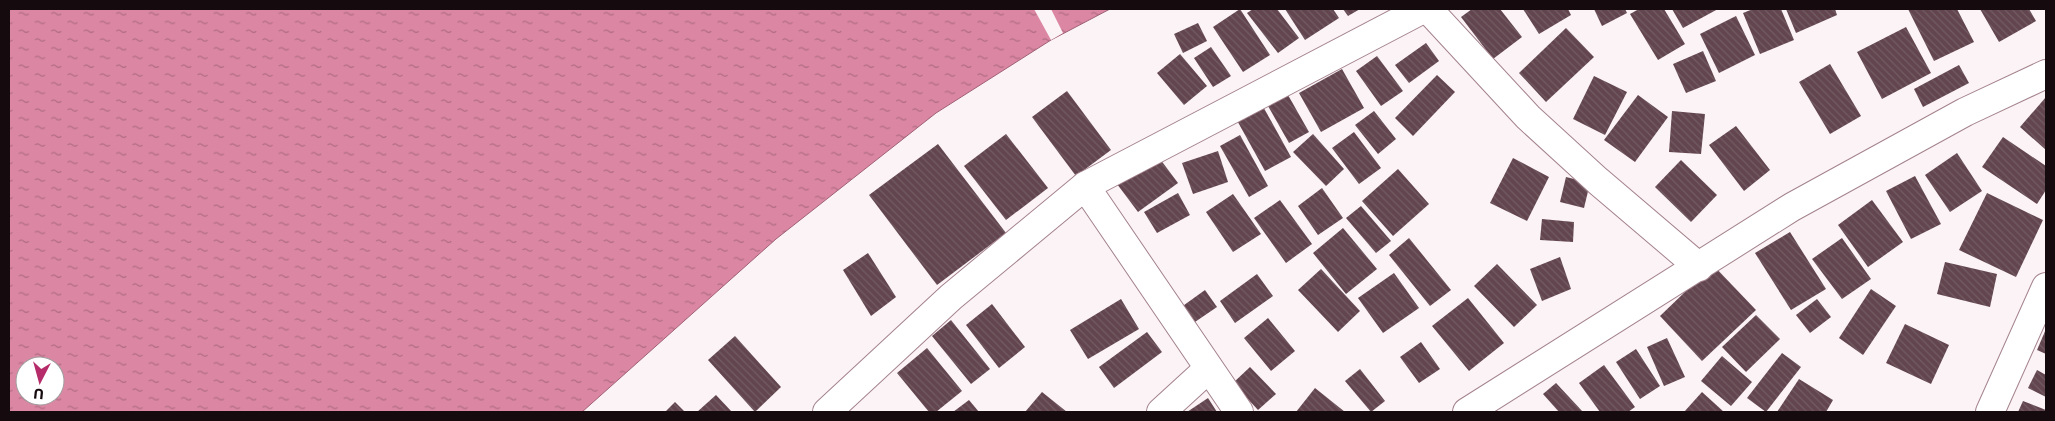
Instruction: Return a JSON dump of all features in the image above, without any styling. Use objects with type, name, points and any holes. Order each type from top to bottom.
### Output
[{"type":"street","points":[[827,412],[951,298],[1085,186],[1423,9]]},
{"type":"street","points":[[1428,9],[1528,117],[1598,181],[1699,267]]},
{"type":"street","points":[[1467,412],[1809,198],[1965,112],[2046,74]]},
{"type":"street","points":[[1085,186],[1239,412]]},
{"type":"street","points":[[1990,412],[2046,287]]},
{"type":"street","points":[[1161,412],[1208,369]]},
{"type":"water","points":[[9,9],[1110,9],[1051,40],[936,113],[776,239],[582,412],[9,412]]},
{"type":"pier","points":[[1034,9],[1051,9],[1063,33],[1051,40]]},
{"type":"building","points":[[1240,9],[1270,55],[1243,72],[1213,27]]},
{"type":"building","points":[[1253,9],[1277,9],[1299,38],[1278,53],[1247,13]]},
{"type":"building","points":[[1285,9],[1333,9],[1339,18],[1305,40]]},
{"type":"building","points":[[1343,9],[1360,9],[1348,16]]},
{"type":"building","points":[[1472,9],[1500,9],[1522,37],[1493,59],[1461,17]]},
{"type":"building","points":[[1523,9],[1568,9],[1571,15],[1539,34]]},
{"type":"building","points":[[1594,9],[1625,9],[1627,13],[1602,26]]},
{"type":"building","points":[[1639,9],[1664,9],[1685,44],[1658,60],[1630,14]]},
{"type":"building","points":[[1672,9],[1718,9],[1683,28]]},
{"type":"building","points":[[1753,9],[1781,9],[1794,40],[1760,54],[1743,13]]},
{"type":"building","points":[[1786,9],[1835,9],[1837,15],[1796,33]]},
{"type":"building","points":[[1908,9],[1957,9],[1974,42],[1934,61]]},
{"type":"building","points":[[1980,9],[2029,9],[2036,21],[1999,42]]},
{"type":"building","points":[[1736,16],[1755,55],[1719,73],[1700,34]]},
{"type":"building","points":[[1198,23],[1207,41],[1183,53],[1174,34]]},
{"type":"building","points":[[1906,27],[1931,73],[1882,99],[1857,52]]},
{"type":"building","points":[[1566,28],[1594,57],[1546,102],[1519,73]]},
{"type":"building","points":[[1426,43],[1439,61],[1409,83],[1395,65]]},
{"type":"building","points":[[1211,47],[1231,76],[1213,87],[1194,58]]},
{"type":"building","points":[[1703,51],[1716,81],[1686,93],[1673,64]]},
{"type":"building","points":[[1180,54],[1207,86],[1184,105],[1157,73]]},
{"type":"building","points":[[1377,56],[1403,91],[1381,106],[1356,71]]},
{"type":"building","points":[[1830,64],[1861,116],[1830,134],[1799,82]]},
{"type":"building","points":[[1959,65],[1969,83],[1923,107],[1914,89]]},
{"type":"building","points":[[1342,69],[1364,108],[1321,132],[1299,93]]},
{"type":"building","points":[[1437,75],[1455,92],[1413,136],[1395,118]]},
{"type":"building","points":[[1594,76],[1627,92],[1605,135],[1573,119]]},
{"type":"building","points":[[1067,91],[1111,150],[1076,176],[1032,117]]},
{"type":"building","points":[[1288,95],[1309,132],[1289,143],[1268,106]]},
{"type":"building","points":[[1638,95],[1668,117],[1635,162],[1604,140]]},
{"type":"building","points":[[2046,97],[2046,150],[2020,127]]},
{"type":"building","points":[[1260,101],[1291,157],[1265,171],[1234,115]]},
{"type":"building","points":[[1374,111],[1396,139],[1378,154],[1355,125]]},
{"type":"building","points":[[1672,111],[1705,114],[1701,154],[1669,152]]},
{"type":"building","points":[[1736,126],[1770,170],[1744,191],[1709,145]]},
{"type":"building","points":[[1354,132],[1381,168],[1359,184],[1332,148]]},
{"type":"building","points":[[1006,134],[1048,188],[1006,220],[964,166]]},
{"type":"building","points":[[1313,134],[1344,169],[1326,186],[1293,152]]},
{"type":"building","points":[[1240,135],[1268,186],[1249,197],[1220,146]]},
{"type":"building","points":[[2003,137],[2046,166],[2046,190],[2037,204],[1982,167]]},
{"type":"building","points":[[938,144],[1006,233],[937,285],[869,195]]},
{"type":"building","points":[[1218,151],[1228,182],[1193,194],[1182,163]]},
{"type":"building","points":[[1957,153],[1982,191],[1950,212],[1925,175]]},
{"type":"building","points":[[1157,155],[1178,183],[1138,212],[1117,184]]},
{"type":"building","points":[[1513,158],[1549,177],[1527,221],[1490,203]]},
{"type":"building","points":[[1681,160],[1717,195],[1691,222],[1655,187]]},
{"type":"building","points":[[1398,169],[1429,204],[1393,236],[1362,201]]},
{"type":"building","points":[[1915,176],[1941,224],[1911,239],[1886,191]]},
{"type":"building","points":[[1566,177],[1590,183],[1584,208],[1560,202]]},
{"type":"building","points":[[1322,188],[1343,218],[1318,235],[1298,206]]},
{"type":"building","points":[[1178,193],[1190,215],[1157,233],[1144,212]]},
{"type":"building","points":[[1987,193],[2043,220],[2016,277],[1959,250]]},
{"type":"building","points":[[1233,194],[1261,234],[1233,252],[1206,212]]},
{"type":"building","points":[[1280,200],[1312,244],[1286,263],[1254,218]]},
{"type":"building","points":[[1872,200],[1903,242],[1868,267],[1838,225]]},
{"type":"building","points":[[1361,206],[1391,241],[1376,253],[1346,218]]},
{"type":"building","points":[[1542,219],[1574,222],[1573,242],[1540,240]]},
{"type":"building","points":[[1343,228],[1377,269],[1346,294],[1313,253]]},
{"type":"building","points":[[1790,232],[1826,289],[1791,310],[1755,253]]},
{"type":"building","points":[[1409,238],[1451,290],[1430,306],[1389,255]]},
{"type":"building","points":[[1842,238],[1871,279],[1842,299],[1812,259]]},
{"type":"building","points":[[868,253],[896,297],[871,316],[843,270]]},
{"type":"building","points":[[1560,257],[1571,289],[1542,301],[1530,269]]},
{"type":"building","points":[[1945,262],[1997,274],[1990,307],[1937,294]]},
{"type":"building","points":[[1497,264],[1537,305],[1514,327],[1474,286]]},
{"type":"building","points":[[1713,265],[1756,310],[1702,361],[1660,316]]},
{"type":"building","points":[[1321,269],[1360,311],[1338,332],[1298,290]]},
{"type":"building","points":[[1394,273],[1419,308],[1383,333],[1358,298]]},
{"type":"building","points":[[1257,274],[1273,296],[1235,323],[1220,301]]},
{"type":"building","points":[[1871,289],[1896,306],[1863,355],[1839,338]]},
{"type":"building","points":[[1205,290],[1217,307],[1192,324],[1180,308]]},
{"type":"building","points":[[1468,298],[1504,343],[1469,371],[1432,326]]},
{"type":"building","points":[[1121,299],[1139,329],[1088,359],[1070,330]]},
{"type":"building","points":[[1817,299],[1831,317],[1810,333],[1796,315]]},
{"type":"building","points":[[992,304],[1025,347],[999,368],[966,325]]},
{"type":"building","points":[[1756,315],[1780,339],[1746,372],[1722,347]]},
{"type":"building","points":[[1268,318],[1295,351],[1271,371],[1244,338]]},
{"type":"building","points":[[951,320],[990,369],[971,384],[932,336]]},
{"type":"building","points":[[1905,324],[1949,345],[1931,384],[1886,363]]},
{"type":"building","points":[[2046,329],[2046,354],[2037,350]]},
{"type":"building","points":[[1147,332],[1162,352],[1114,388],[1099,367]]},
{"type":"building","points":[[735,336],[781,387],[755,412],[708,360]]},
{"type":"building","points":[[1667,338],[1685,377],[1664,386],[1647,347]]},
{"type":"building","points":[[1421,342],[1440,369],[1419,383],[1400,357]]},
{"type":"building","points":[[927,348],[962,391],[936,412],[929,412],[897,373]]},
{"type":"building","points":[[1636,349],[1660,386],[1640,399],[1616,362]]},
{"type":"building","points":[[1782,353],[1801,367],[1766,412],[1747,398]]},
{"type":"building","points":[[1722,356],[1752,382],[1731,406],[1701,381]]},
{"type":"building","points":[[1604,365],[1635,407],[1628,412],[1600,412],[1579,383]]},
{"type":"building","points":[[1250,367],[1276,394],[1258,410],[1233,383]]},
{"type":"building","points":[[1360,369],[1385,401],[1371,412],[1345,381]]},
{"type":"building","points":[[2037,370],[2046,375],[2046,397],[2028,388]]},
{"type":"building","points":[[1799,379],[1833,400],[1826,412],[1777,412]]},
{"type":"building","points":[[1556,383],[1583,412],[1559,412],[1543,394]]},
{"type":"building","points":[[1315,388],[1345,412],[1296,412]]},
{"type":"building","points":[[1042,392],[1067,412],[1025,412]]},
{"type":"building","points":[[1702,392],[1724,412],[1684,412]]},
{"type":"building","points":[[716,395],[732,412],[697,412]]},
{"type":"building","points":[[1208,398],[1217,412],[1187,412]]},
{"type":"building","points":[[969,400],[979,412],[953,412]]},
{"type":"building","points":[[2023,401],[2046,410],[2046,412],[2018,412]]},
{"type":"building","points":[[675,402],[685,412],[665,412]]}]
